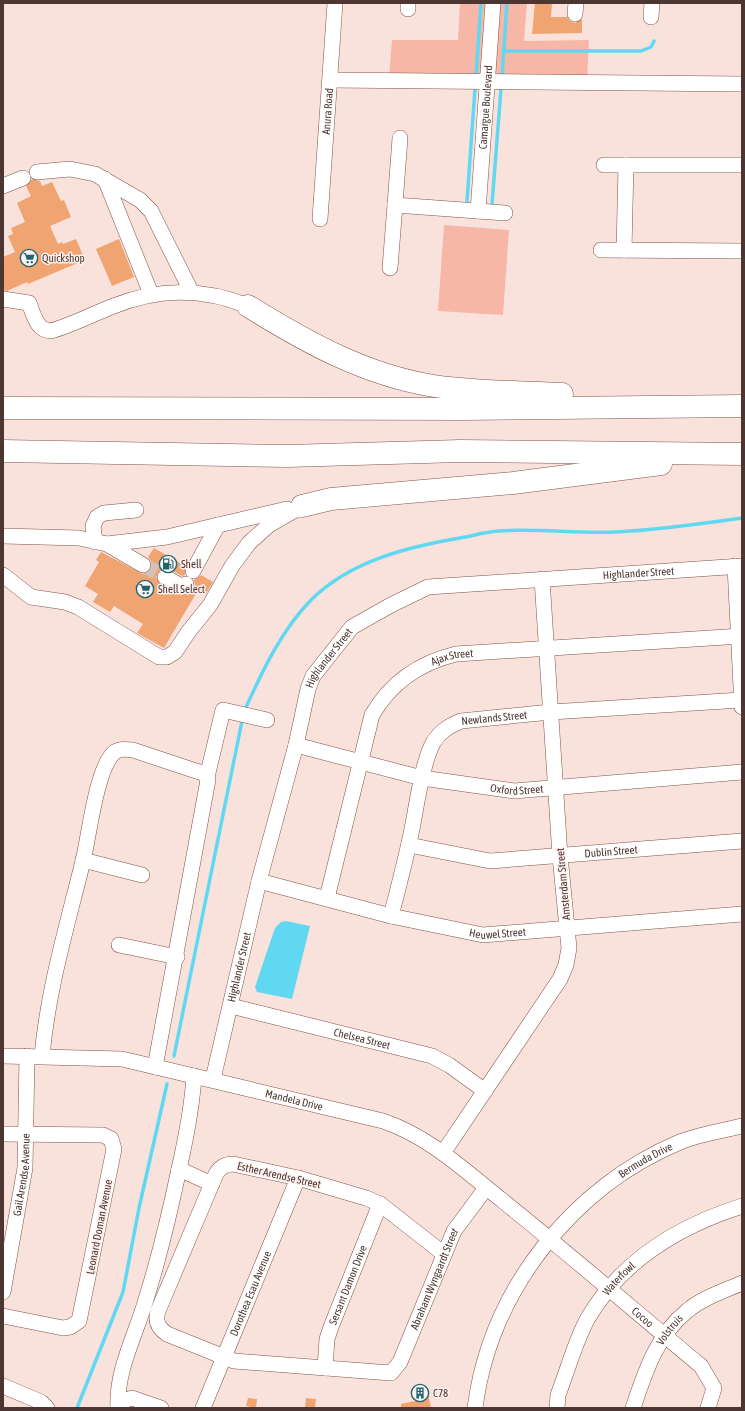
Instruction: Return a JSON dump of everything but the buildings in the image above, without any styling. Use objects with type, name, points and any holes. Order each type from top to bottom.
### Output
[{"type":"highway","points":[[248,306],[300,338],[334,356],[379,373],[433,386],[464,389],[742,403]]},
{"type":"highway","points":[[3,408],[742,406]]},
{"type":"highway","points":[[3,451],[287,456],[460,451],[742,454]]},
{"type":"highway","points":[[302,506],[331,499],[513,483],[742,454]]},
{"type":"street","name":"Anura Road","points":[[320,219],[335,3]]},
{"type":"street","name":"Camargue Boulevard","points":[[478,211],[493,3]]},
{"type":"street","points":[[330,80],[742,84]]},
{"type":"street","points":[[390,268],[400,138]]},
{"type":"street","points":[[604,165],[742,165]]},
{"type":"street","points":[[624,250],[626,165]]},
{"type":"street","points":[[3,186],[30,175],[70,169],[95,174],[106,179],[134,196],[151,211],[190,291]]},
{"type":"street","points":[[106,179],[151,294]]},
{"type":"street","points":[[395,205],[505,213]]},
{"type":"street","points":[[601,250],[742,250]]},
{"type":"street","points":[[3,299],[29,303],[37,325],[43,330],[51,331],[113,306],[151,294],[190,291],[219,296],[248,306]]},
{"type":"street","points":[[101,543],[167,537],[302,506]]},
{"type":"street","points":[[3,575],[31,597],[74,605],[159,657],[167,657],[174,652],[189,630],[210,605],[232,566],[250,543],[275,522],[302,506]]},
{"type":"street","points":[[101,543],[93,526],[97,516],[104,513],[136,510]]},
{"type":"street","points":[[165,577],[181,586],[190,577],[218,525]]},
{"type":"street","points":[[3,536],[79,538],[101,543],[143,565]]},
{"type":"street","points":[[738,566],[742,704]]},
{"type":"street","name":"Highlander Street","points":[[213,1079],[259,881],[296,745],[308,689],[313,676],[352,627],[391,605],[428,587],[738,566]]},
{"type":"street","name":"Amsterdam Street","points":[[443,1153],[560,979],[566,965],[569,948],[560,856],[542,579]]},
{"type":"street","name":"Ajax Street","points":[[327,898],[372,715],[380,700],[393,686],[414,670],[431,662],[456,654],[547,647],[740,636]]},
{"type":"street","name":"Newlands Street","points":[[391,916],[409,845],[422,778],[432,744],[440,733],[450,726],[461,721],[551,712],[742,704]]},
{"type":"street","points":[[159,1067],[177,956],[208,785],[208,777],[235,712],[267,720]]},
{"type":"street","name":"Oxford Street","points":[[296,745],[422,778],[514,791],[742,772]]},
{"type":"street","points":[[42,1056],[46,1019],[57,960],[83,860],[103,773],[113,753],[124,749],[133,750],[204,773],[208,777]]},
{"type":"street","name":"Dublin Street","points":[[409,845],[490,861],[742,841]]},
{"type":"street","points":[[83,860],[142,874]]},
{"type":"street","name":"Heuwel Street","points":[[259,881],[391,916],[483,935],[742,914]]},
{"type":"street","points":[[119,945],[177,956]]},
{"type":"street","name":"Chelsea Street","points":[[230,1006],[432,1056],[449,1065],[485,1091]]},
{"type":"street","name":"Mandela Drive","points":[[3,1056],[122,1059],[189,1075],[213,1079],[383,1121],[412,1132],[443,1153],[550,1239]]},
{"type":"street","name":"Gail Arendse Avenue","points":[[3,1292],[25,1168],[27,1134],[27,1056]]},
{"type":"street","points":[[118,1408],[120,1375],[138,1326],[156,1269],[179,1169],[192,1108],[189,1075]]},
{"type":"street","name":"Bermuda Drive","points":[[550,1239],[586,1200],[610,1181],[652,1155],[682,1141],[742,1126]]},
{"type":"street","points":[[3,1134],[27,1134]]},
{"type":"street","name":"Leonard Doman Avenue","points":[[3,1316],[63,1328],[70,1327],[79,1321],[114,1149],[112,1142],[105,1135],[27,1134]]},
{"type":"street","name":"Esther Arendse Street","points":[[159,1326],[157,1315],[212,1184],[218,1171],[230,1164],[298,1178],[354,1194],[380,1204],[444,1254]]},
{"type":"street","points":[[179,1169],[212,1184]]},
{"type":"street","name":"Dorothea Esau Avenue","points":[[203,1408],[298,1178]]},
{"type":"street","name":"Abraham Wyngaardt Street","points":[[325,1368],[389,1374],[394,1371],[400,1362],[454,1231],[486,1188]]},
{"type":"street","name":"Sersant Damon Drive","points":[[325,1368],[326,1345],[331,1327],[380,1204]]},
{"type":"street","name":"Waterfowl","points":[[557,1408],[558,1395],[587,1319],[609,1289],[650,1249],[715,1215],[742,1206]]},
{"type":"street","points":[[475,1408],[488,1349],[502,1313],[528,1269],[550,1239]]},
{"type":"street","name":"Cocoo","points":[[550,1239],[700,1366],[714,1388],[708,1408]]},
{"type":"street","points":[[156,1269],[168,1288]]},
{"type":"street","name":"Volstruis","points":[[633,1408],[652,1356],[664,1335],[688,1310],[722,1291],[742,1283]]},
{"type":"street","points":[[138,1326],[159,1326],[167,1334],[223,1358],[258,1365],[325,1368]]},
{"type":"street","points":[[3,1386],[41,1402],[47,1408]]},
{"type":"street","points":[[118,1408],[123,1401],[132,1398],[161,1408]]},
{"type":"shaded area","points":[[460,3],[488,3],[483,79],[389,78],[392,40],[458,40]]},
{"type":"shaded area","points":[[499,3],[527,3],[524,41],[589,40],[587,80],[493,79]]},
{"type":"shaded area","points":[[444,225],[509,230],[503,315],[438,311]]},
{"type":"water","points":[[286,921],[310,926],[292,999],[257,992],[255,987],[275,928],[281,922]]},
{"type":"waterway","points":[[476,76],[481,3]]},
{"type":"waterway","points":[[502,77],[507,3]]},
{"type":"waterway","points":[[503,51],[641,51],[651,47],[654,41]]},
{"type":"waterway","points":[[467,201],[475,89]]},
{"type":"waterway","points":[[492,204],[501,89]]},
{"type":"waterway","points":[[246,707],[274,650],[291,623],[312,599],[327,586],[362,565],[400,551],[493,532],[513,530],[616,532],[695,525],[742,518]]},
{"type":"waterway","points":[[174,1056],[242,721]]},
{"type":"waterway","points":[[77,1408],[123,1292],[139,1208],[167,1084]]},
{"type":"tunnel","points":[[143,565],[165,577]]},
{"type":"place","name":"Quickshop","points":[[29,258]]},
{"type":"place","name":"Shell","points":[[168,564]]},
{"type":"place","name":"Shell Select","points":[[145,589]]},
{"type":"place","name":"C78","points":[[420,1393]]}]
